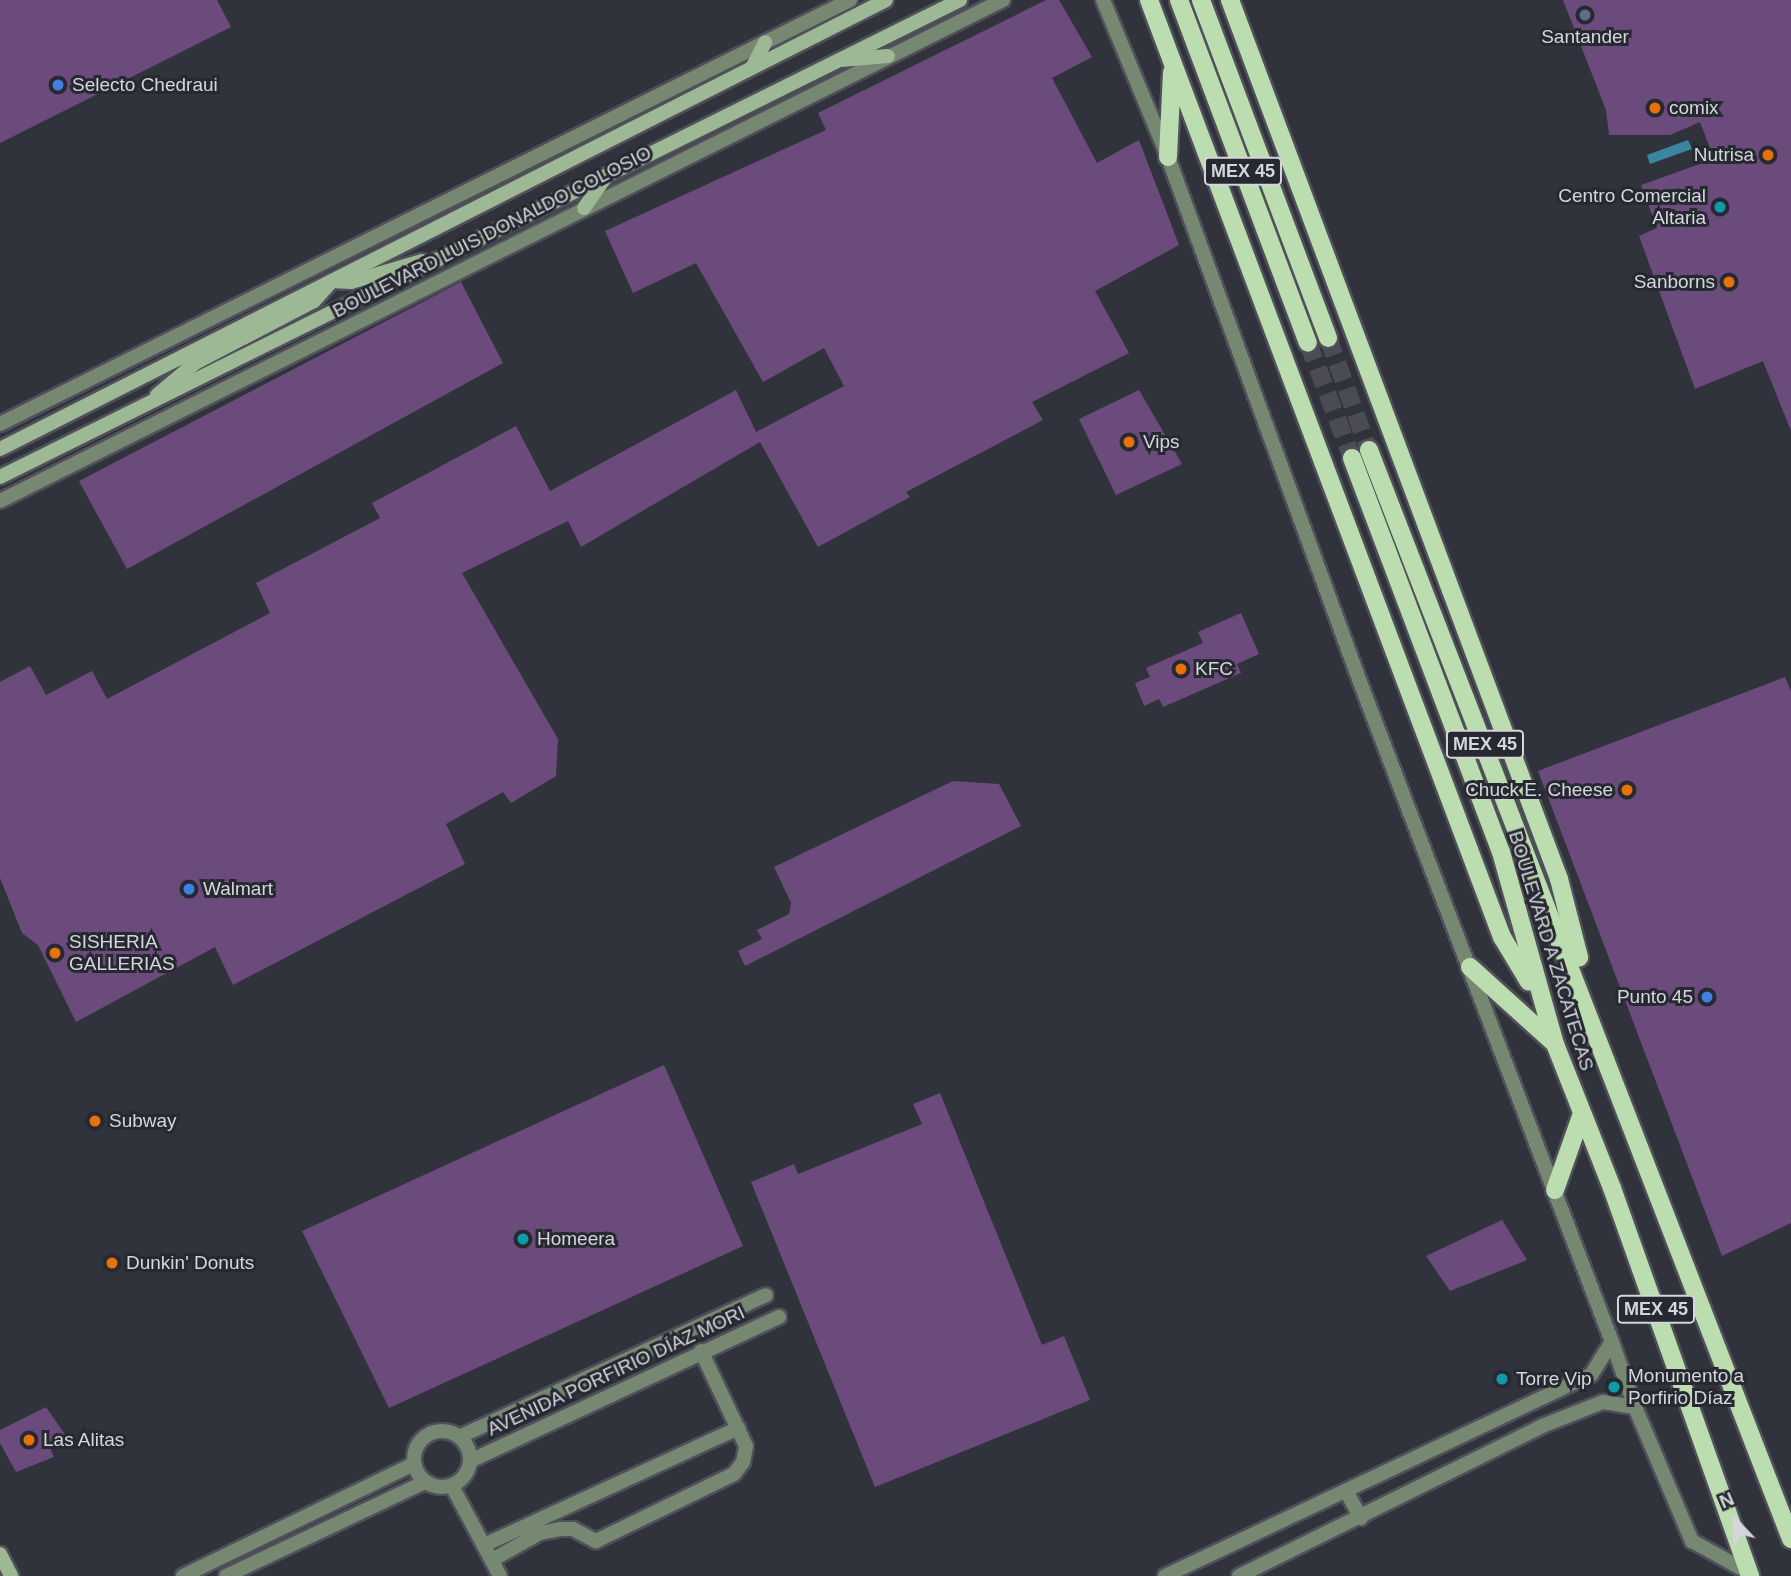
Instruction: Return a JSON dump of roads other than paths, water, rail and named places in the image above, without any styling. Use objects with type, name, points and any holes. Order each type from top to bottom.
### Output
[{"type":"main road","name":"BOULEVARD LUIS DONALDO COLOSIO","points":[[0,449],[886,0]]},
{"type":"main road","name":"BOULEVARD LUIS DONALDO COLOSIO","points":[[0,477],[960,0]]},
{"type":"main road","points":[[1149,0],[1502,937],[1541,1001]]},
{"type":"main road","name":"MEX 45","points":[[1179,0],[1308,343]]},
{"type":"main road","name":"MEX 45","points":[[1201,0],[1328,338]]},
{"type":"main road","points":[[1230,0],[1570,888],[1600,1039]]},
{"type":"main road","points":[[752,68],[765,42]]},
{"type":"main road","points":[[833,61],[888,56]]},
{"type":"main road","points":[[1168,157],[1173,65]]},
{"type":"main road","points":[[584,208],[608,173]]},
{"type":"main road","points":[[151,402],[195,363],[297,312],[332,281],[351,282],[403,264],[435,259]]},
{"type":"main road","name":"BOULEVARD A ZACATECAS","points":[[1369,450],[1600,1039],[1791,1539]]},
{"type":"main road","name":"BOULEVARD A ZACATECAS","points":[[1352,458],[1501,852],[1555,1044],[1581,1116],[1612,1188],[1749,1574]]},
{"type":"main road","points":[[1471,967],[1555,1044]]},
{"type":"main road","points":[[1555,1190],[1581,1116]]},
{"type":"main road","points":[[0,1554],[11,1576]]},
{"type":"street","points":[[0,424],[850,0]]},
{"type":"street","name":"BOULEVARD LUIS DONALDO COLOSIO","points":[[0,501],[1003,0]]},
{"type":"street","points":[[1103,0],[1168,157],[1635,1407],[1688,1536],[1749,1574]]},
{"type":"street","name":"AVENIDA PORFIRIO DÍAZ MORI","points":[[459,1437],[766,1295]]},
{"type":"street","name":"AVENIDA PORFIRIO DÍAZ MORI","points":[[470,1461],[701,1351],[779,1317]]},
{"type":"street","points":[[1165,1576],[1591,1374],[1612,1342]]},
{"type":"street","points":[[492,1560],[540,1533],[560,1529],[573,1529],[596,1541],[734,1474],[743,1462],[746,1446],[701,1351]]},
{"type":"street","points":[[1541,1400],[1546,1409],[1542,1426]]},
{"type":"street","points":[[1239,1576],[1361,1518],[1542,1426],[1603,1402],[1635,1407]]},
{"type":"street","points":[[484,1545],[738,1429]]},
{"type":"street","name":"AVENIDA PORFIRIO DÍAZ MORI","points":[[414,1464],[416,1448],[427,1435],[443,1431],[459,1437],[470,1461],[465,1476],[452,1486]]},
{"type":"street","points":[[183,1576],[414,1464],[425,1482],[438,1488],[452,1486],[500,1576]]},
{"type":"street","points":[[226,1576],[425,1482]]},
{"type":"street","points":[[1346,1491],[1361,1518]]},
{"type":"water","points":[[1688,140],[1692,149],[1650,164],[1647,155]]},
{"type":"tunnel","points":[[1328,338],[1369,450]]},
{"type":"tunnel","points":[[1308,343],[1352,458]]},
{"type":"place","name":"Santander","points":[[1585,15]]},
{"type":"place","name":"Selecto Chedraui","points":[[58,85]]},
{"type":"place","name":"comix","points":[[1655,108]]},
{"type":"place","name":"Nutrisa","points":[[1768,155]]},
{"type":"place","name":"Centro Comercial Altaria","points":[[1720,207]]},
{"type":"place","name":"Sanborns","points":[[1729,282]]},
{"type":"place","name":"Vips","points":[[1129,442]]},
{"type":"place","name":"KFC","points":[[1181,669]]},
{"type":"place","name":"Chuck E. Cheese","points":[[1627,790]]},
{"type":"place","name":"Walmart","points":[[189,889]]},
{"type":"place","name":"SISHERIA GALLERIAS","points":[[55,953]]},
{"type":"place","name":"Punto 45","points":[[1707,997]]},
{"type":"place","name":"Subway","points":[[95,1121]]},
{"type":"place","name":"Homeera","points":[[523,1239]]},
{"type":"place","name":"Dunkin' Donuts","points":[[112,1263]]},
{"type":"place","name":"Torre Vip","points":[[1502,1379]]},
{"type":"place","name":"Monumento a Porfirio Díaz","points":[[1614,1387]]},
{"type":"place","name":"Las Alitas","points":[[29,1440]]}]
